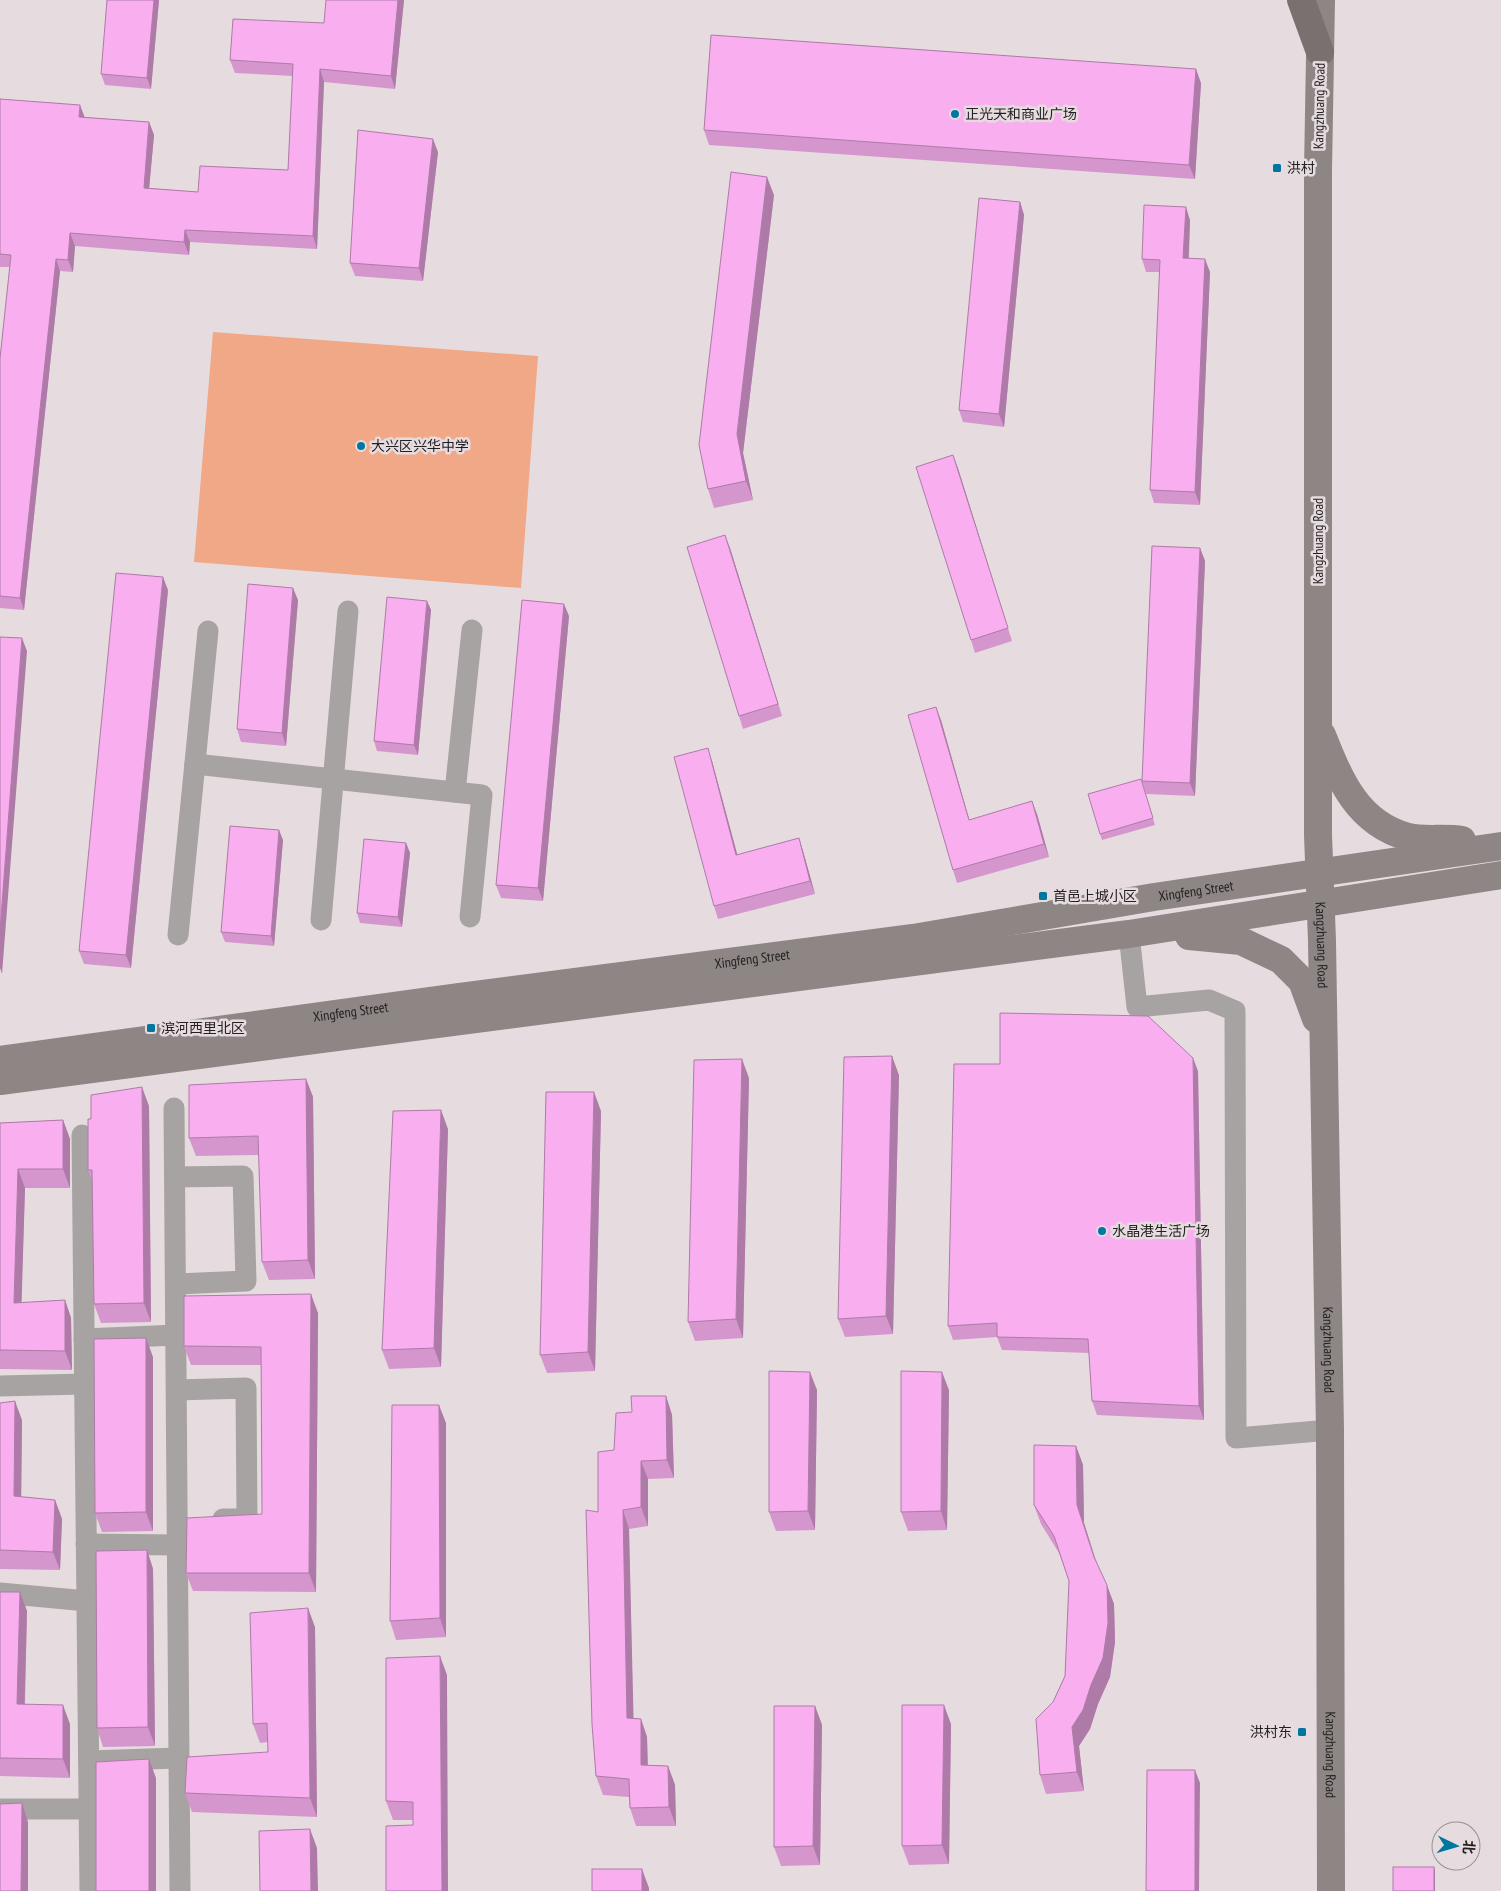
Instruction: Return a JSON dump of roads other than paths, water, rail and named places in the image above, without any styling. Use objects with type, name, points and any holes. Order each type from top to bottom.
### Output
[{"type":"main road","points":[[1301,0],[1320,52]]},
{"type":"main road","name":"Kangzhuang Road","points":[[1321,0],[1318,725],[1319,873],[1324,1040],[1330,1430],[1331,1891]]},
{"type":"main road","points":[[1318,725],[1352,798],[1380,827],[1410,837],[1460,840],[1494,847]]},
{"type":"main road","name":"Xingfeng Street","points":[[0,1060],[458,997],[913,938],[1154,897],[1494,847]]},
{"type":"main road","name":"Xingfeng Street","points":[[0,1081],[1139,933],[1501,876]]},
{"type":"main road","points":[[1139,933],[1241,940],[1281,960],[1302,982],[1324,1040]]},
{"type":"street","points":[[320,920],[348,611]]},
{"type":"street","points":[[455,792],[472,630]]},
{"type":"street","points":[[178,935],[208,631]]},
{"type":"street","points":[[195,764],[482,795],[470,917]]},
{"type":"street","points":[[1139,933],[1137,1007],[1209,1000],[1235,1012],[1236,1438],[1330,1430]]},
{"type":"street","points":[[174,1108],[177,1390],[194,1519],[178,1545],[180,1891]]},
{"type":"street","points":[[82,1135],[90,1891]]},
{"type":"street","points":[[176,1178],[243,1176],[246,1280],[176,1284]]},
{"type":"street","points":[[84,1339],[177,1335]]},
{"type":"street","points":[[0,1386],[85,1384]]},
{"type":"street","points":[[177,1390],[246,1388],[247,1519],[194,1519]]},
{"type":"street","points":[[86,1544],[178,1545]]},
{"type":"street","points":[[0,1593],[87,1601]]},
{"type":"street","points":[[89,1761],[178,1758]]},
{"type":"street","points":[[0,1808],[90,1809]]},
{"type":"place","name":"正光天和商业广场","points":[[955,114]]},
{"type":"place","name":"洪村","points":[[1277,168]]},
{"type":"place","name":"大兴区兴华中学","points":[[361,446]]},
{"type":"place","name":"首邑上城小区","points":[[1043,896]]},
{"type":"place","name":"滨河西里北区","points":[[151,1028]]},
{"type":"place","name":"水晶港生活广场","points":[[1102,1231]]},
{"type":"place","name":"洪村东","points":[[1302,1732]]}]
